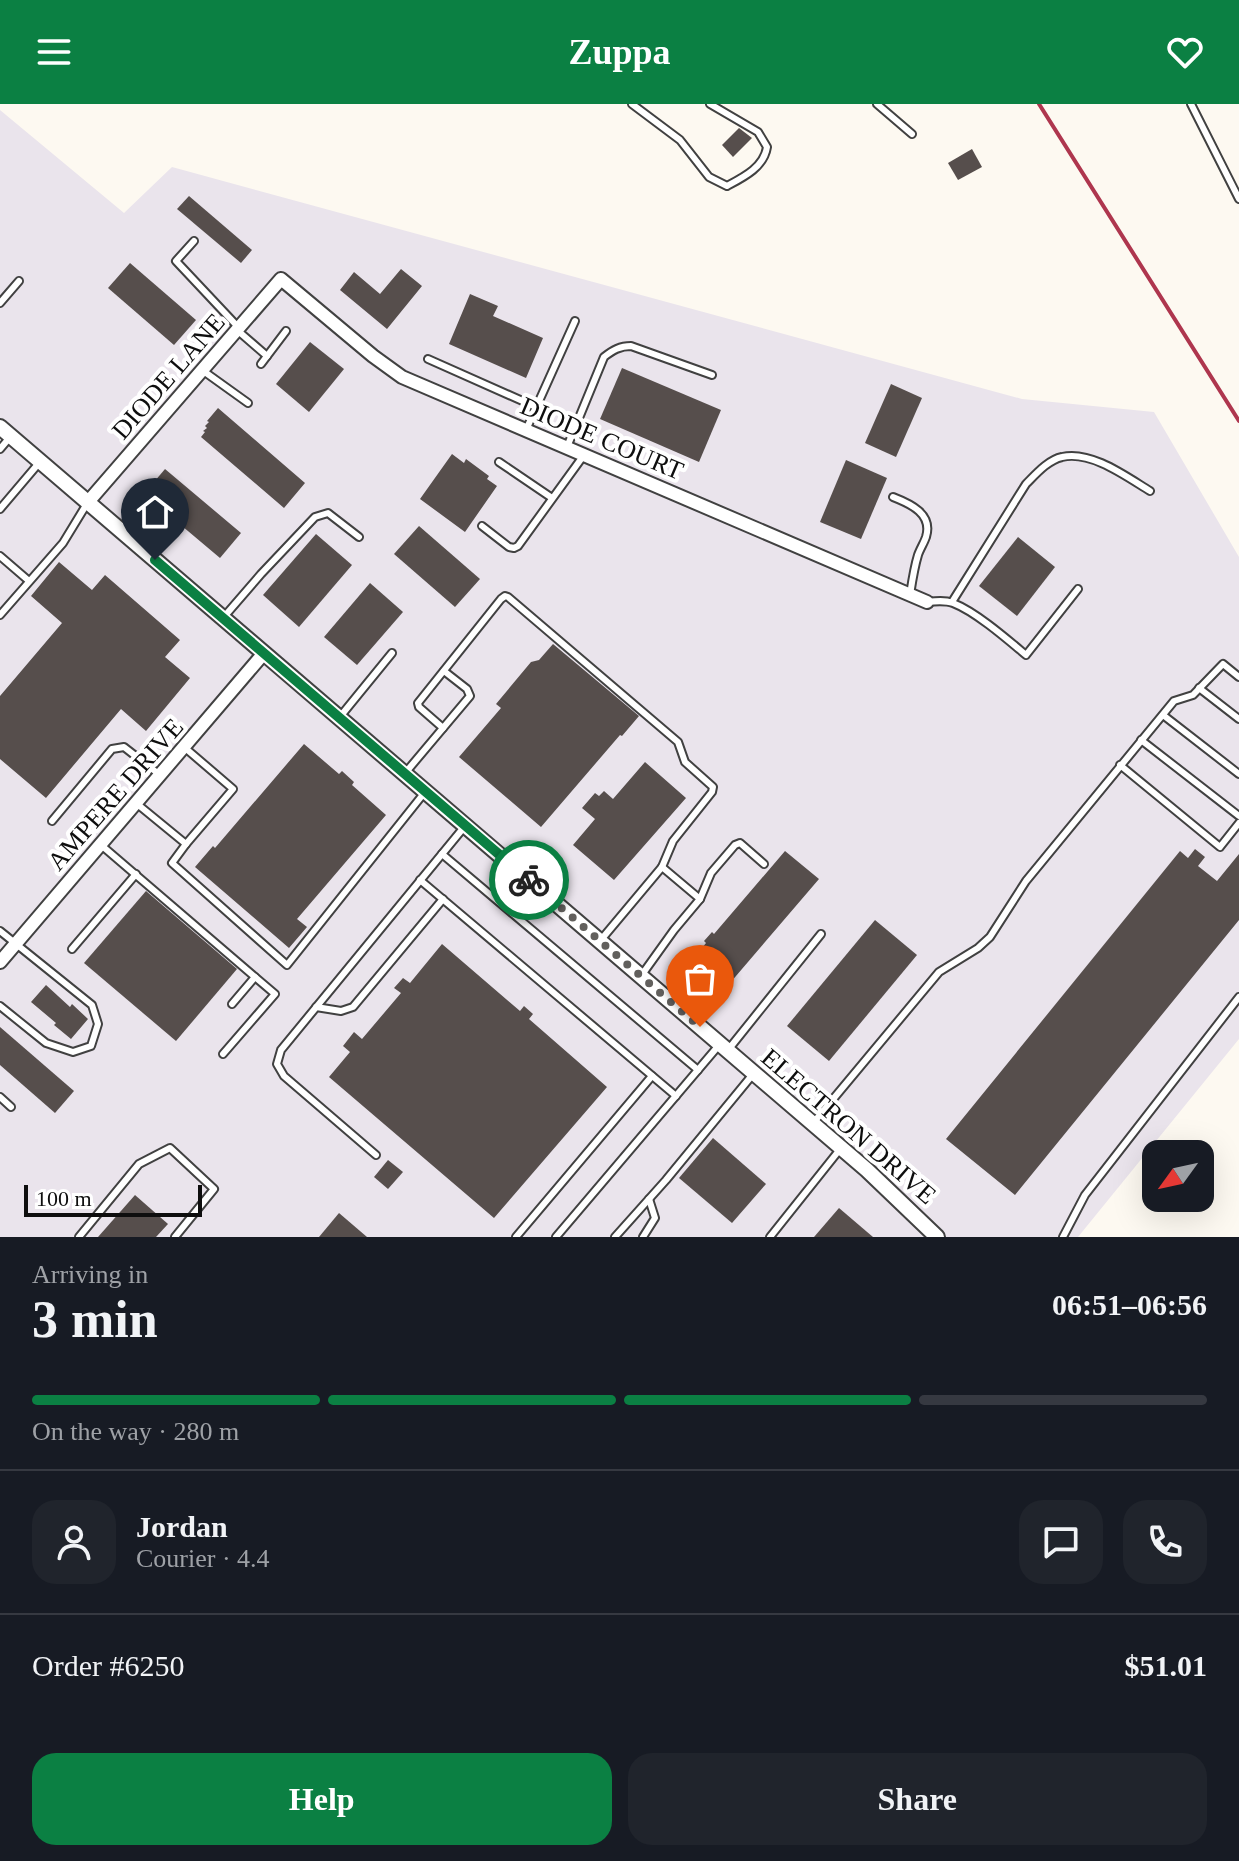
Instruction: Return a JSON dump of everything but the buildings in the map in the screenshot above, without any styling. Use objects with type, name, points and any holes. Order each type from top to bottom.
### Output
[{"type":"street","name":"DIODE LANE","points":[[88,502],[281,279]]},
{"type":"street","name":"DIODE COURT","points":[[281,279],[402,377],[927,602]]},
{"type":"street","name":"ELECTRON DRIVE","points":[[5,431],[813,1123],[937,1237]]},
{"type":"street","name":"AMPERE DRIVE","points":[[0,962],[264,653]]},
{"type":"lane","points":[[632,104],[680,140],[709,177],[727,186],[761,163],[767,147],[758,132],[710,104]]},
{"type":"lane","points":[[877,104],[912,134]]},
{"type":"lane","points":[[1191,104],[1239,199]]},
{"type":"lane","points":[[194,241],[176,261],[267,356]]},
{"type":"lane","points":[[0,303],[19,281]]},
{"type":"lane","points":[[526,430],[575,321]]},
{"type":"lane","points":[[261,364],[286,331]]},
{"type":"lane","points":[[567,447],[604,357],[616,349],[631,346],[712,375]]},
{"type":"lane","points":[[428,359],[536,407]]},
{"type":"lane","points":[[202,370],[248,403]]},
{"type":"lane","points":[[0,449],[5,431]]},
{"type":"lane","points":[[482,526],[509,547],[518,546],[584,455]]},
{"type":"lane","points":[[952,602],[1026,484],[1041,468],[1061,457],[1082,457],[1103,463],[1150,491]]},
{"type":"lane","points":[[0,509],[41,462]]},
{"type":"lane","points":[[499,462],[552,498]]},
{"type":"lane","points":[[893,497],[921,511],[928,528],[910,595]]},
{"type":"lane","points":[[0,615],[63,543],[88,502]]},
{"type":"lane","points":[[223,618],[315,517],[328,513],[359,537]]},
{"type":"lane","points":[[0,556],[29,581]]},
{"type":"lane","points":[[927,602],[952,602],[1026,655],[1078,589]]},
{"type":"lane","points":[[443,728],[418,705],[505,596],[678,742],[685,762],[713,787],[673,841],[662,867],[600,941]]},
{"type":"lane","points":[[339,718],[392,653]]},
{"type":"lane","points":[[813,1123],[939,972],[990,937],[1026,881],[1174,701],[1193,695],[1223,664],[1239,677]]},
{"type":"lane","points":[[404,774],[470,696],[467,689],[444,671]]},
{"type":"lane","points":[[1199,688],[1239,719]]},
{"type":"lane","points":[[1163,715],[1239,774]]},
{"type":"lane","points":[[1141,740],[1239,816]]},
{"type":"lane","points":[[52,821],[112,749],[124,747],[160,775]]},
{"type":"lane","points":[[184,747],[233,789],[172,863],[287,965],[425,792]]},
{"type":"lane","points":[[1120,765],[1220,847],[1239,823]]},
{"type":"lane","points":[[136,803],[186,844]]},
{"type":"lane","points":[[376,1155],[284,1076],[277,1064],[281,1050],[465,826]]},
{"type":"lane","points":[[641,976],[700,899],[711,873],[735,845],[740,843],[764,864]]},
{"type":"lane","points":[[101,845],[275,994],[223,1054]]},
{"type":"lane","points":[[442,854],[698,1070]]},
{"type":"lane","points":[[662,867],[700,899]]},
{"type":"lane","points":[[72,949],[136,874]]},
{"type":"lane","points":[[420,880],[676,1096]]},
{"type":"lane","points":[[316,1007],[341,1011],[353,1007],[443,899]]},
{"type":"lane","points":[[0,931],[92,1005],[98,1024],[91,1046],[73,1052],[46,1043],[0,1006]]},
{"type":"lane","points":[[556,1237],[698,1070],[724,1047],[821,934]]},
{"type":"lane","points":[[232,1004],[255,977]]},
{"type":"lane","points":[[1063,1237],[1085,1195],[1239,997]]},
{"type":"lane","points":[[615,1237],[754,1073]]},
{"type":"lane","points":[[516,1237],[652,1076]]},
{"type":"lane","points":[[0,1097],[11,1107]]},
{"type":"lane","points":[[79,1237],[139,1164],[170,1148],[214,1189],[175,1237]]},
{"type":"lane","points":[[770,1237],[841,1148]]},
{"type":"lane","points":[[643,1237],[655,1218],[649,1199]]},
{"type":"shaded area","points":[[0,110],[124,213],[172,167],[1022,399],[1154,412],[1239,557],[1239,1039],[1157,1140],[1142,1140],[1142,1158],[1078,1237],[0,1237]]},
{"type":"railway","points":[[1039,104],[1239,421]]},
{"type":"way so far","points":[[529,880],[700,1027]]},
{"type":"route","points":[[155,560],[529,880]]}]
